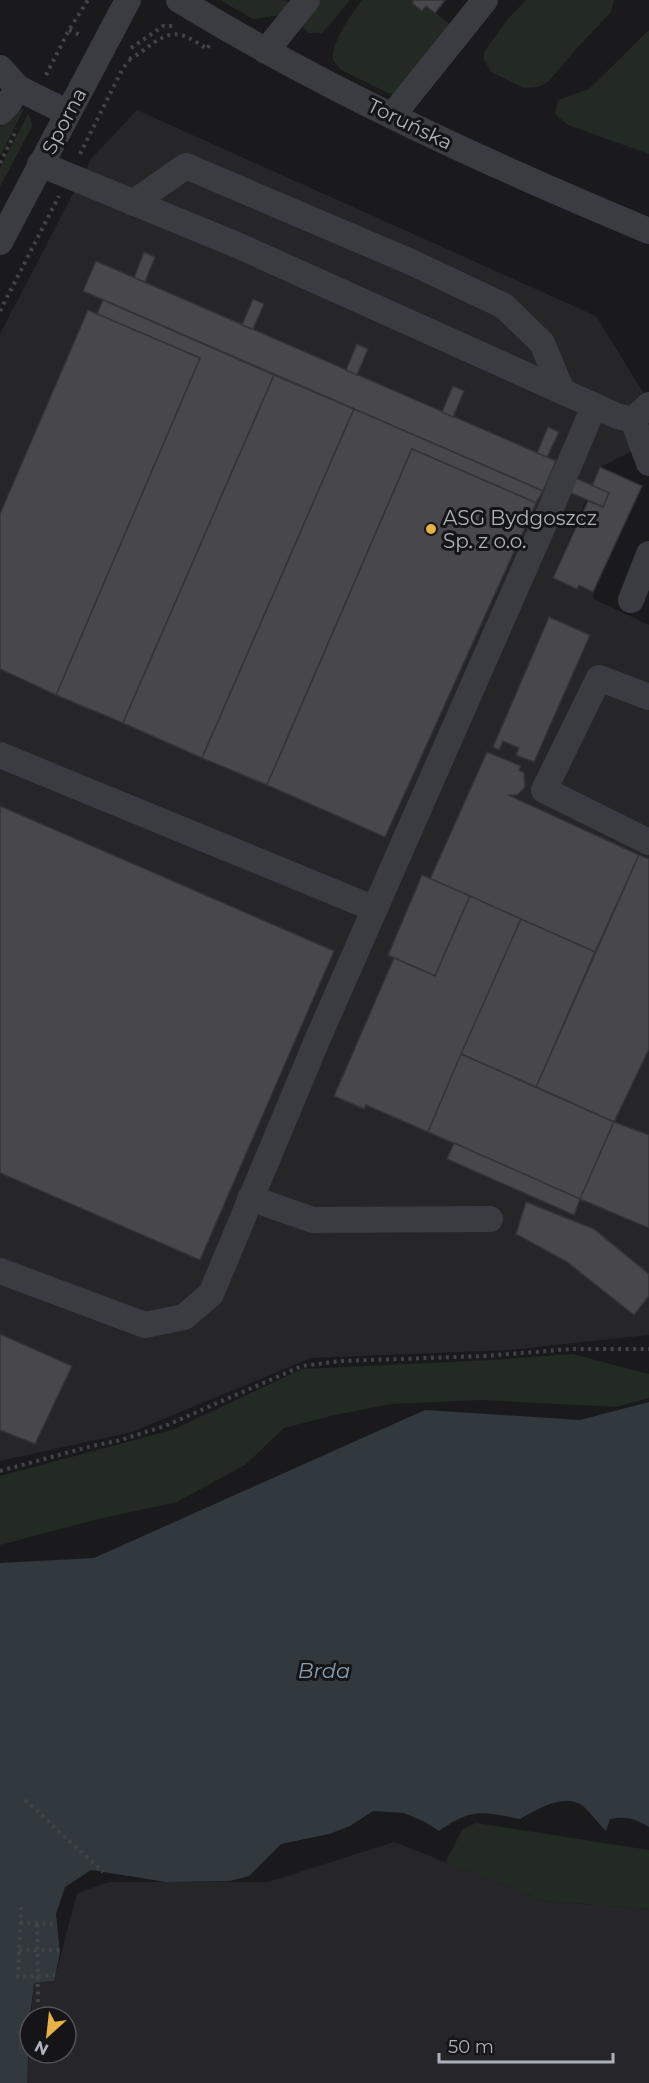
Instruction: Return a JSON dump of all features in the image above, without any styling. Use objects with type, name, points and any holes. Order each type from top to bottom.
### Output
[{"type":"street","name":"Sporna","points":[[0,242],[128,0]]},
{"type":"street","name":"Toruńska","points":[[179,0],[266,51],[392,116],[649,231]]},
{"type":"street","points":[[266,51],[307,0]]},
{"type":"street","points":[[392,116],[485,0]]},
{"type":"street","points":[[0,68],[18,88],[68,113]]},
{"type":"street","points":[[0,112],[18,88]]},
{"type":"street","points":[[40,164],[237,245],[617,416],[641,412],[649,463]]},
{"type":"street","points":[[133,203],[186,166],[411,262],[504,306],[542,343],[562,391]]},
{"type":"street","points":[[0,1271],[145,1325],[184,1317],[211,1294],[250,1198],[594,406]]},
{"type":"street","points":[[631,600],[649,554]]},
{"type":"street","points":[[649,697],[599,678],[544,790],[649,842]]},
{"type":"street","points":[[0,755],[375,909]]},
{"type":"street","points":[[250,1198],[313,1220],[490,1219]]},
{"type":"path","points":[[88,0],[69,30],[130,60],[171,34],[178,34],[207,49],[221,26]]},
{"type":"path","points":[[0,1471],[117,1441],[165,1426],[302,1366],[341,1361],[484,1356],[572,1348],[649,1349]]},
{"type":"path","points":[[25,1800],[103,1872]]},
{"type":"path","points":[[21,1907],[18,1977],[55,1975]]},
{"type":"path","points":[[20,1923],[57,1924]]},
{"type":"path","points":[[37,1924],[38,2004]]},
{"type":"path","points":[[19,1950],[60,1950]]},
{"type":"shaded area","points":[[220,0],[285,0],[289,3],[280,15],[255,19]]},
{"type":"shaded area","points":[[321,0],[350,0],[322,33],[308,33],[303,23]]},
{"type":"shaded area","points":[[362,0],[414,0],[412,3],[422,11],[426,6],[450,24],[395,94],[388,93],[341,70],[333,60],[335,45]]},
{"type":"shaded area","points":[[526,0],[614,0],[611,12],[548,82],[538,87],[524,88],[491,72],[484,60],[484,52],[508,19]]},
{"type":"shaded area","points":[[649,30],[649,154],[568,125],[555,114],[558,100],[589,89]]},
{"type":"shaded area","points":[[24,109],[0,156],[0,127]]},
{"type":"shaded area","points":[[137,110],[596,316],[649,402],[649,443],[600,467],[553,577],[577,589],[579,585],[593,592],[594,599],[649,625],[649,1335],[509,1350],[311,1358],[132,1432],[0,1461],[0,334],[91,159]]},
{"type":"shaded area","points":[[28,114],[32,126],[0,187],[0,168]]},
{"type":"shaded area","points":[[572,1354],[649,1374],[649,1398],[616,1407],[481,1400],[391,1404],[335,1415],[284,1428],[245,1465],[177,1502],[90,1521],[0,1545],[0,1476],[172,1430],[302,1369]]},
{"type":"shaded area","points":[[476,1823],[649,1850],[649,1909],[545,1901],[445,1862],[463,1829]]},
{"type":"shaded area","points":[[394,1842],[545,1901],[649,1909],[649,2083],[27,2083],[28,2065],[78,2065],[78,2005],[32,2005],[34,1983],[54,1981],[77,1893],[110,1882],[268,1882]]},
{"type":"water","name":"Brda","points":[[649,1402],[649,1827],[630,1818],[616,1818],[610,1819],[606,1831],[583,1806],[568,1801],[542,1807],[520,1819],[478,1813],[461,1818],[439,1831],[404,1813],[373,1811],[350,1826],[329,1834],[281,1844],[249,1876],[230,1881],[166,1882],[91,1870],[65,1887],[56,1914],[60,1953],[54,1981],[34,1983],[31,2005],[18,2005],[18,2065],[28,2065],[27,2083],[0,2083],[0,1563],[94,1558],[425,1410],[580,1420]]},
{"type":"building","points":[[414,0],[445,0],[435,13],[426,6],[422,11],[412,3]]},
{"type":"building","points":[[144,252],[155,257],[145,282],[134,278]]},
{"type":"building","points":[[96,261],[556,461],[543,491],[83,291]]},
{"type":"building","points":[[253,299],[264,304],[253,329],[242,325]]},
{"type":"building","points":[[103,300],[274,375],[123,723],[56,695],[200,358],[97,314]]},
{"type":"building","points":[[88,310],[200,358],[56,695],[0,669],[0,514]]},
{"type":"building","points":[[357,344],[368,349],[357,375],[346,370]]},
{"type":"building","points":[[274,375],[354,409],[202,758],[123,723]]},
{"type":"building","points":[[453,386],[464,391],[453,417],[442,412]]},
{"type":"building","points":[[354,409],[543,491],[536,503],[412,449],[267,785],[202,758]]},
{"type":"building","points":[[548,427],[559,432],[547,457],[537,453]]},
{"type":"building","points":[[412,449],[536,503],[385,837],[267,785]]},
{"type":"building","points":[[600,467],[642,486],[593,592],[579,585],[577,589],[553,578],[588,501],[603,507],[609,493],[592,486]]},
{"type":"building","points":[[553,468],[609,493],[603,507],[547,482]]},
{"type":"building","points":[[549,617],[590,635],[534,762],[516,755],[519,748],[503,741],[499,750],[493,747]]},
{"type":"building","points":[[487,752],[521,766],[519,770],[524,773],[525,787],[517,795],[508,795],[639,855],[595,952],[430,879]]},
{"type":"building","points":[[0,806],[334,951],[200,1260],[0,1173]]},
{"type":"building","points":[[639,855],[649,859],[649,1049],[614,1122],[536,1087]]},
{"type":"building","points":[[422,875],[470,896],[435,976],[388,955]]},
{"type":"building","points":[[470,896],[521,919],[428,1132],[366,1105],[364,1109],[334,1096],[394,958],[435,976]]},
{"type":"building","points":[[521,919],[595,952],[536,1087],[461,1054]]},
{"type":"building","points":[[461,1054],[614,1122],[580,1199],[428,1132]]},
{"type":"building","points":[[614,1122],[649,1135],[649,1228],[580,1199]]},
{"type":"building","points":[[454,1143],[580,1199],[574,1215],[447,1159]]},
{"type":"building","points":[[526,1202],[594,1229],[649,1274],[649,1296],[634,1315],[567,1262],[516,1234]]},
{"type":"building","points":[[0,1334],[72,1366],[35,1444],[0,1430]]},
{"type":"place","name":"ASG Bydgoszcz Sp. z o.o.","points":[[431,529]]}]
